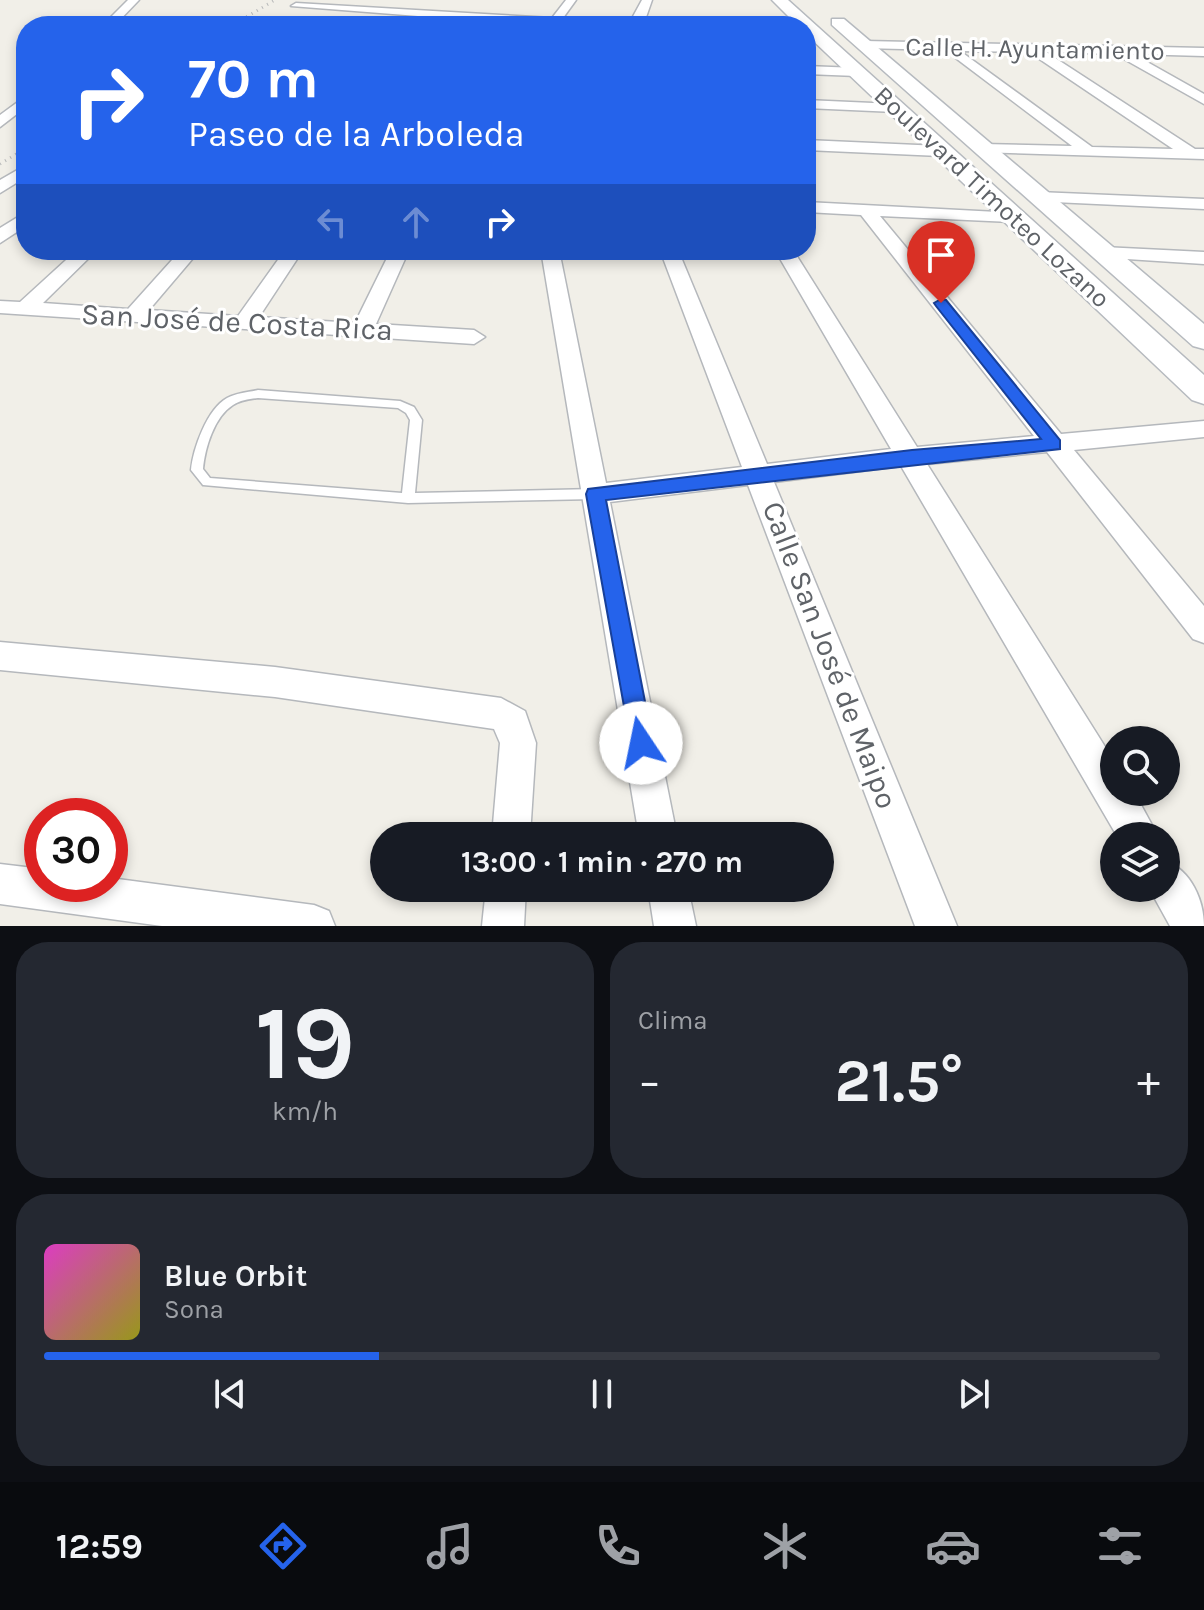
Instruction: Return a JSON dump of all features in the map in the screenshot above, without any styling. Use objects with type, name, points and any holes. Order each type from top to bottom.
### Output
[{"type":"main road","name":"Boulevard Timoteo Lozano","points":[[779,0],[794,16]]},
{"type":"main road","name":"Boulevard Timoteo Lozano","points":[[822,8],[1204,340]]},
{"type":"main road","name":"Boulevard Timoteo Lozano","points":[[816,39],[857,72],[1204,393]]},
{"type":"street","points":[[118,16],[134,0]]},
{"type":"street","points":[[320,16],[344,0]]},
{"type":"street","points":[[400,16],[420,0]]},
{"type":"street","points":[[480,16],[496,0]]},
{"type":"street","points":[[296,6],[427,16]]},
{"type":"street","name":"Calle H. Ayuntamiento","points":[[865,45],[1204,52]]},
{"type":"street","points":[[949,48],[1088,151]]},
{"type":"street","points":[[1033,50],[1198,154]]},
{"type":"street","points":[[1117,51],[1204,100]]},
{"type":"street","points":[[816,70],[857,72]]},
{"type":"street","points":[[1171,81],[1204,82]]},
{"type":"street","points":[[816,104],[895,108]]},
{"type":"street","points":[[0,123],[16,109]]},
{"type":"street","points":[[816,145],[940,151]]},
{"type":"street","points":[[982,149],[1198,154]]},
{"type":"street","points":[[1038,197],[1204,204]]},
{"type":"street","points":[[816,208],[1011,217]]},
{"type":"street","points":[[866,210],[1204,629]]},
{"type":"street","points":[[0,237],[16,225]]},
{"type":"street","points":[[1103,253],[1204,258]]},
{"type":"street","points":[[25,309],[77,260]]},
{"type":"street","points":[[132,317],[182,260]]},
{"type":"street","points":[[244,323],[287,260]]},
{"type":"street","points":[[363,329],[395,260]]},
{"type":"street","points":[[552,260],[655,822]]},
{"type":"street","name":"Calle San José de Maipo","points":[[673,260],[936,926]]},
{"type":"street","points":[[790,260],[912,456],[1131,822]]},
{"type":"street","name":"San José de Costa Rica","points":[[0,307],[474,337]]},
{"type":"street","points":[[1180,319],[1204,321]]},
{"type":"street","points":[[595,494],[912,456],[1204,429]]},
{"type":"street","points":[[0,656],[275,682],[501,714],[513,723],[518,743],[512,822]]},
{"type":"street","points":[[0,884],[150,915],[314,926]]},
{"type":"street","points":[[503,926],[505,902]]},
{"type":"street","points":[[671,902],[675,926]]},
{"type":"street","points":[[1179,902],[1193,926]]},
{"type":"lane","points":[[408,498],[416,420],[410,410],[400,405],[258,394],[242,397],[226,404],[197,453],[197,470],[207,482],[408,498],[595,494]]},
{"type":"railway","points":[[248,16],[275,0]]},
{"type":"railway","points":[[0,164],[16,154]]},
{"type":"route","points":[[641,743],[595,494],[912,456],[1054,444],[941,303]]}]
